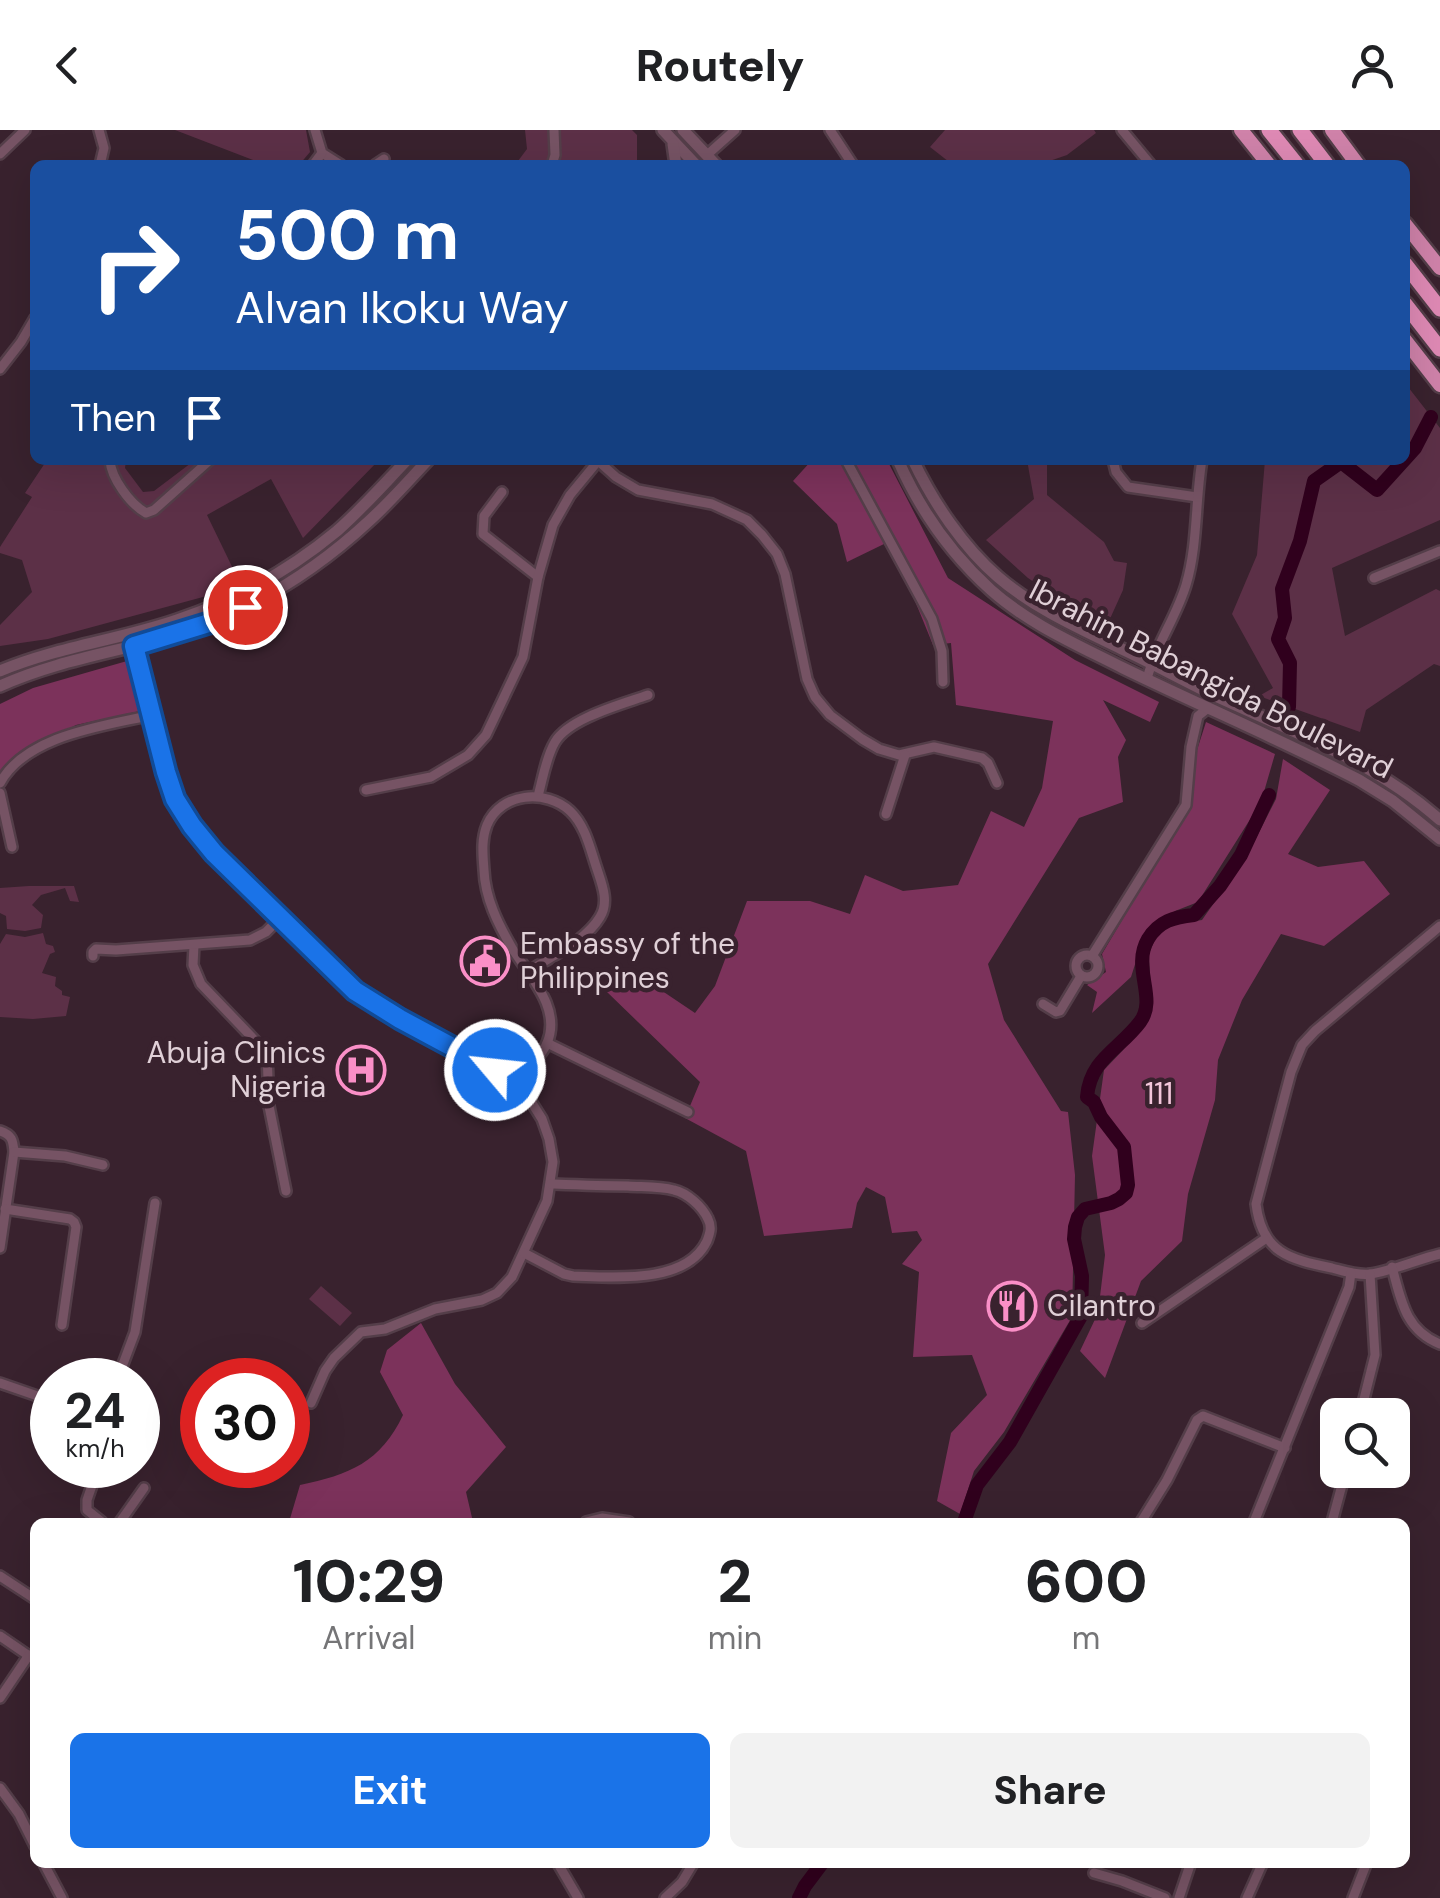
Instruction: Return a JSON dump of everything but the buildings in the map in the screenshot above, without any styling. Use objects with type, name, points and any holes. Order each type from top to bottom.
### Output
[{"type":"highway","points":[[1241,130],[1265,160]]},
{"type":"highway","points":[[1269,130],[1292,160]]},
{"type":"highway","points":[[1300,130],[1323,160]]},
{"type":"highway","points":[[1332,130],[1354,160]]},
{"type":"highway","points":[[1410,230],[1440,268]]},
{"type":"highway","points":[[1410,270],[1440,309]]},
{"type":"highway","points":[[1410,310],[1440,349]]},
{"type":"highway","points":[[1410,347],[1440,386]]},
{"type":"street","points":[[0,154],[26,130]]},
{"type":"street","points":[[99,130],[104,148],[101,160]]},
{"type":"street","points":[[316,130],[322,154],[332,160]]},
{"type":"street","points":[[554,130],[554,160]]},
{"type":"street","points":[[683,130],[708,159],[735,130]]},
{"type":"street","points":[[830,130],[850,160]]},
{"type":"street","points":[[1122,130],[1147,160]]},
{"type":"street","points":[[668,135],[689,160]]},
{"type":"street","points":[[668,135],[675,160]]},
{"type":"street","points":[[317,160],[322,154]]},
{"type":"street","points":[[0,369],[30,327]]},
{"type":"street","points":[[110,465],[111,472],[138,509],[146,513],[204,465]]},
{"type":"street","points":[[0,686],[132,640],[252,588],[336,531],[402,465]]},
{"type":"street","points":[[0,671],[68,648],[132,640],[222,619],[307,572],[372,518],[423,465]]},
{"type":"street","points":[[366,790],[431,777],[456,764],[479,744],[494,722],[523,657],[538,577],[553,526],[570,494],[593,465]]},
{"type":"street","points":[[603,465],[638,490],[712,504],[747,520],[770,545],[791,595],[806,679],[830,714],[862,739],[889,753],[905,755],[934,748],[982,758],[997,783]]},
{"type":"street","points":[[849,465],[932,620],[942,651],[943,682]]},
{"type":"street","name":"Ibrahim Babangida Boulevard","points":[[900,465],[911,490],[942,538],[993,592],[1042,626],[1359,780],[1393,801],[1440,839]]},
{"type":"street","name":"Ibrahim Babangida Boulevard","points":[[916,465],[963,540],[997,576],[1052,614],[1333,749],[1410,796],[1440,820]]},
{"type":"street","points":[[1114,465],[1128,487],[1197,497]]},
{"type":"street","points":[[1147,679],[1188,581],[1201,465]]},
{"type":"street","points":[[502,492],[484,516],[483,534],[538,577]]},
{"type":"street","points":[[1374,578],[1440,551]]},
{"type":"street","points":[[132,640],[175,799],[214,853],[355,991],[525,1092],[549,1139],[553,1162],[548,1202],[512,1277],[482,1300],[435,1309],[384,1329],[360,1332],[325,1371],[311,1403]]},
{"type":"street","points":[[538,796],[553,746],[564,731],[648,694]]},
{"type":"street","points":[[1092,956],[1186,805],[1198,716],[1208,708]]},
{"type":"street","points":[[0,783],[16,764],[50,741],[152,714]]},
{"type":"street","points":[[886,814],[905,755]]},
{"type":"street","points":[[0,793],[12,847]]},
{"type":"street","points":[[509,1080],[536,1060],[548,1043],[551,1016],[544,997],[528,972],[493,912],[484,880],[483,838],[489,820],[506,804],[538,796],[569,810],[579,822],[605,900],[599,920],[579,939],[528,972]]},
{"type":"street","points":[[92,956],[96,949],[250,940],[266,932],[280,918]]},
{"type":"street","points":[[1440,926],[1315,1031],[1297,1054],[1256,1204],[1265,1238],[1279,1252],[1304,1262],[1370,1274],[1440,1254]]},
{"type":"street","points":[[194,945],[193,964],[201,984],[267,1054],[269,1106],[286,1191]]},
{"type":"street","points":[[1092,956],[1098,961],[1097,972],[1081,976],[1076,970],[1078,958],[1092,956]]},
{"type":"street","points":[[1042,1004],[1060,1011],[1081,976]]},
{"type":"street","points":[[548,1043],[688,1112]]},
{"type":"street","points":[[0,1131],[13,1140],[14,1152],[0,1248]]},
{"type":"street","points":[[14,1152],[65,1156],[103,1166]]},
{"type":"street","points":[[524,1252],[573,1276],[646,1278],[696,1256],[710,1234],[708,1216],[696,1202],[677,1190],[551,1184]]},
{"type":"street","points":[[125,1358],[135,1332],[155,1204]]},
{"type":"street","points":[[5,1209],[74,1222],[62,1325]]},
{"type":"street","points":[[1142,1324],[1265,1238]]},
{"type":"street","points":[[1392,1267],[1409,1321],[1420,1333],[1440,1344]]},
{"type":"street","points":[[1256,1518],[1349,1287],[1351,1272]]},
{"type":"street","points":[[1364,1398],[1375,1355],[1370,1274]]},
{"type":"street","points":[[0,1383],[30,1394]]},
{"type":"street","points":[[1143,1518],[1197,1420],[1203,1416],[1285,1448]]},
{"type":"street","points":[[91,1488],[87,1510],[97,1518]]},
{"type":"street","points":[[123,1518],[144,1488]]},
{"type":"street","points":[[1333,1518],[1341,1488]]},
{"type":"street","points":[[0,1576],[30,1595]]},
{"type":"street","points":[[0,1636],[30,1657]]},
{"type":"street","points":[[0,1698],[30,1660]]},
{"type":"street","points":[[0,1788],[30,1837]]},
{"type":"street","points":[[47,1868],[62,1898]]},
{"type":"street","points":[[560,1868],[578,1898]]},
{"type":"street","points":[[665,1898],[690,1868]]},
{"type":"street","points":[[1178,1898],[1189,1868]]},
{"type":"street","points":[[1247,1898],[1260,1868]]},
{"type":"street","points":[[1353,1898],[1365,1868]]},
{"type":"street","points":[[1094,1873],[1165,1898]]},
{"type":"shaded area","points":[[175,130],[306,130],[310,152],[303,160],[253,160]]},
{"type":"shaded area","points":[[525,130],[632,130],[637,135],[637,160],[519,160],[527,149]]},
{"type":"shaded area","points":[[945,130],[1096,133],[1067,155],[1052,160],[947,160],[930,147]]},
{"type":"shaded area","points":[[1410,389],[1440,428],[1440,520],[1332,568],[1345,636],[1436,589],[1440,591],[1440,666],[1434,664],[1366,710],[1360,732],[1259,696],[1273,688],[1232,614],[1257,555],[1265,465],[1410,465]]},
{"type":"shaded area","points":[[44,465],[125,465],[143,492],[154,491],[188,465],[374,465],[303,538],[271,479],[207,515],[238,579],[203,597],[48,639],[0,646],[0,625],[32,592],[22,560],[0,553],[32,497],[25,493]]},
{"type":"shaded area","points":[[1028,465],[1047,465],[1047,495],[1104,542],[1114,561],[1127,563],[1123,590],[1109,621],[1068,605],[1028,578],[986,540],[1034,499]]},
{"type":"shaded area","points":[[74,886],[79,902],[70,901],[65,888],[41,895],[32,905],[43,915],[41,928],[7,929],[6,916],[0,913],[0,888]]},
{"type":"shaded area","points":[[43,933],[46,944],[53,946],[55,952],[50,954],[42,973],[56,977],[55,986],[62,995],[70,997],[66,1016],[0,1017],[0,944],[6,934],[25,937]]},
{"type":"shaded area","points":[[321,1286],[352,1313],[340,1326],[309,1299]]},
{"type":"green space","points":[[807,465],[890,465],[948,578],[1075,660],[1159,702],[1150,722],[1103,700],[1126,740],[1118,757],[1123,802],[1079,818],[988,964],[1004,1020],[1061,1111],[1068,1112],[1075,1175],[1072,1317],[1004,1432],[974,1471],[960,1514],[937,1501],[951,1433],[987,1395],[972,1355],[913,1357],[919,1272],[902,1264],[922,1240],[917,1231],[892,1233],[885,1197],[866,1187],[857,1203],[852,1228],[764,1236],[746,1151],[685,1118],[700,1082],[607,992],[633,984],[640,976],[695,1013],[715,986],[747,901],[810,901],[850,914],[865,875],[903,891],[958,885],[991,811],[1024,827],[1042,788],[1053,721],[956,705],[951,643],[933,645],[913,596],[884,544],[847,562],[837,524],[793,481]]},
{"type":"green space","points":[[127,661],[140,711],[76,725],[22,753],[0,771],[0,704],[33,688]]},
{"type":"green space","points":[[1206,722],[1275,754],[1261,802],[1198,902],[1146,930],[1131,977],[1092,1013],[1097,992],[1087,985],[1106,972],[1102,954],[1191,803],[1197,750]]},
{"type":"green space","name":"111","points":[[1283,759],[1330,790],[1288,854],[1318,867],[1364,861],[1390,894],[1324,946],[1281,934],[1242,1000],[1218,1060],[1215,1100],[1188,1194],[1182,1241],[1141,1281],[1105,1378],[1080,1351],[1098,1313],[1105,1255],[1092,1156],[1104,1070],[1152,1012],[1149,954],[1157,934],[1171,925],[1202,920],[1247,856],[1276,799]]},
{"type":"green space","points":[[421,1323],[455,1384],[506,1447],[466,1492],[472,1518],[290,1518],[299,1488],[310,1488],[310,1482],[362,1464],[394,1431],[403,1415],[380,1372],[387,1350]]},
{"type":"waterway","points":[[1410,454],[1431,417]]},
{"type":"waterway","points":[[1289,707],[1290,663],[1278,639],[1285,618],[1282,589],[1300,541],[1314,481],[1337,465]]},
{"type":"waterway","points":[[1345,465],[1377,490],[1400,465]]},
{"type":"waterway","points":[[965,1518],[977,1485],[1010,1442],[1081,1316],[1082,1276],[1074,1239],[1078,1217],[1085,1209],[1111,1203],[1126,1193],[1124,1147],[1087,1097],[1100,1064],[1145,1013],[1142,961],[1148,939],[1168,921],[1194,915],[1220,886],[1241,855],[1269,795]]},
{"type":"waterway","points":[[799,1898],[818,1868]]},
{"type":"place","name":"Embassy of the Philippines","points":[[485,961]]},
{"type":"place","name":"Abuja Clinics Nigeria","points":[[361,1070]]},
{"type":"place","name":"Cilantro","points":[[1012,1306]]},
{"type":"route","points":[[245,607],[222,619],[134,646],[175,799],[214,853],[340,979],[372,1003],[495,1070]]}]
